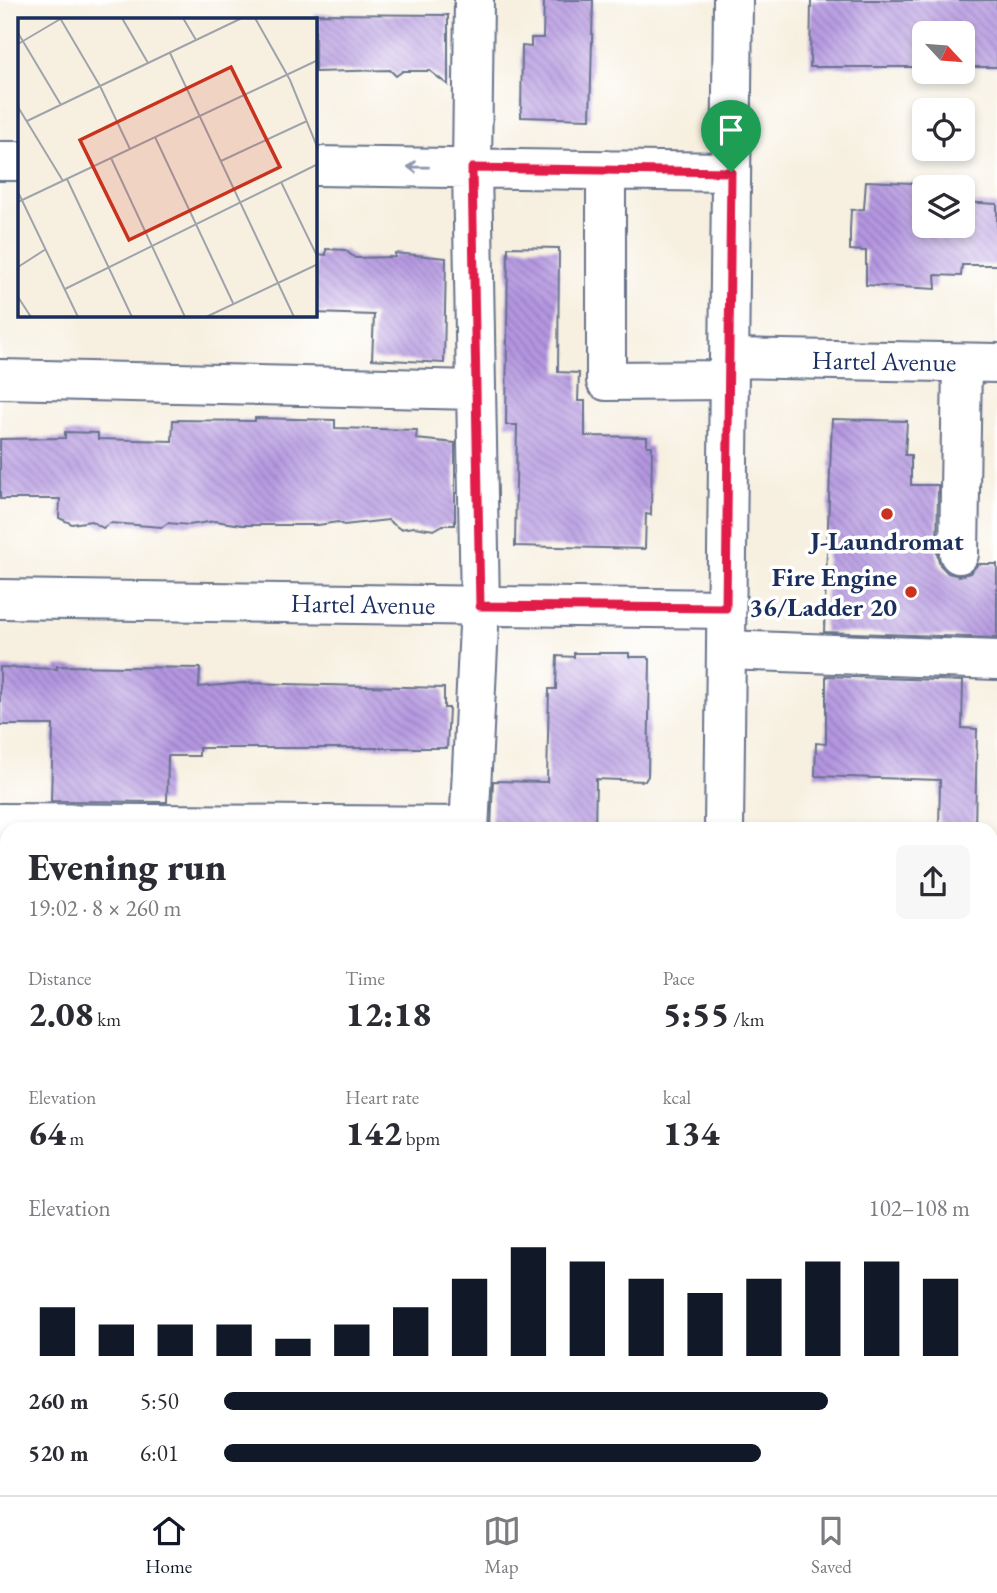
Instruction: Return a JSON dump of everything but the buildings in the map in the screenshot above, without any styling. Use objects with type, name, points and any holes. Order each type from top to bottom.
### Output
[{"type":"street","points":[[469,822],[480,606],[472,168],[474,0]]},
{"type":"street","points":[[724,822],[733,0]]},
{"type":"street","points":[[0,161],[18,162]]},
{"type":"street","points":[[317,166],[731,172]]},
{"type":"street","name":"Hartel Avenue","points":[[606,170],[606,381],[729,369],[980,363]]},
{"type":"street","points":[[959,554],[980,363]]},
{"type":"street","points":[[0,379],[476,390]]},
{"type":"street","name":"Hartel Avenue","points":[[0,599],[726,608]]},
{"type":"street","points":[[726,650],[997,660]]},
{"type":"place","name":"J-Laundromat","points":[[887,514]]},
{"type":"place","name":"Fire Engine 36/Ladder 20","points":[[911,592]]},
{"type":"route","points":[[472,168],[731,172],[726,608],[480,606],[472,168]]}]
